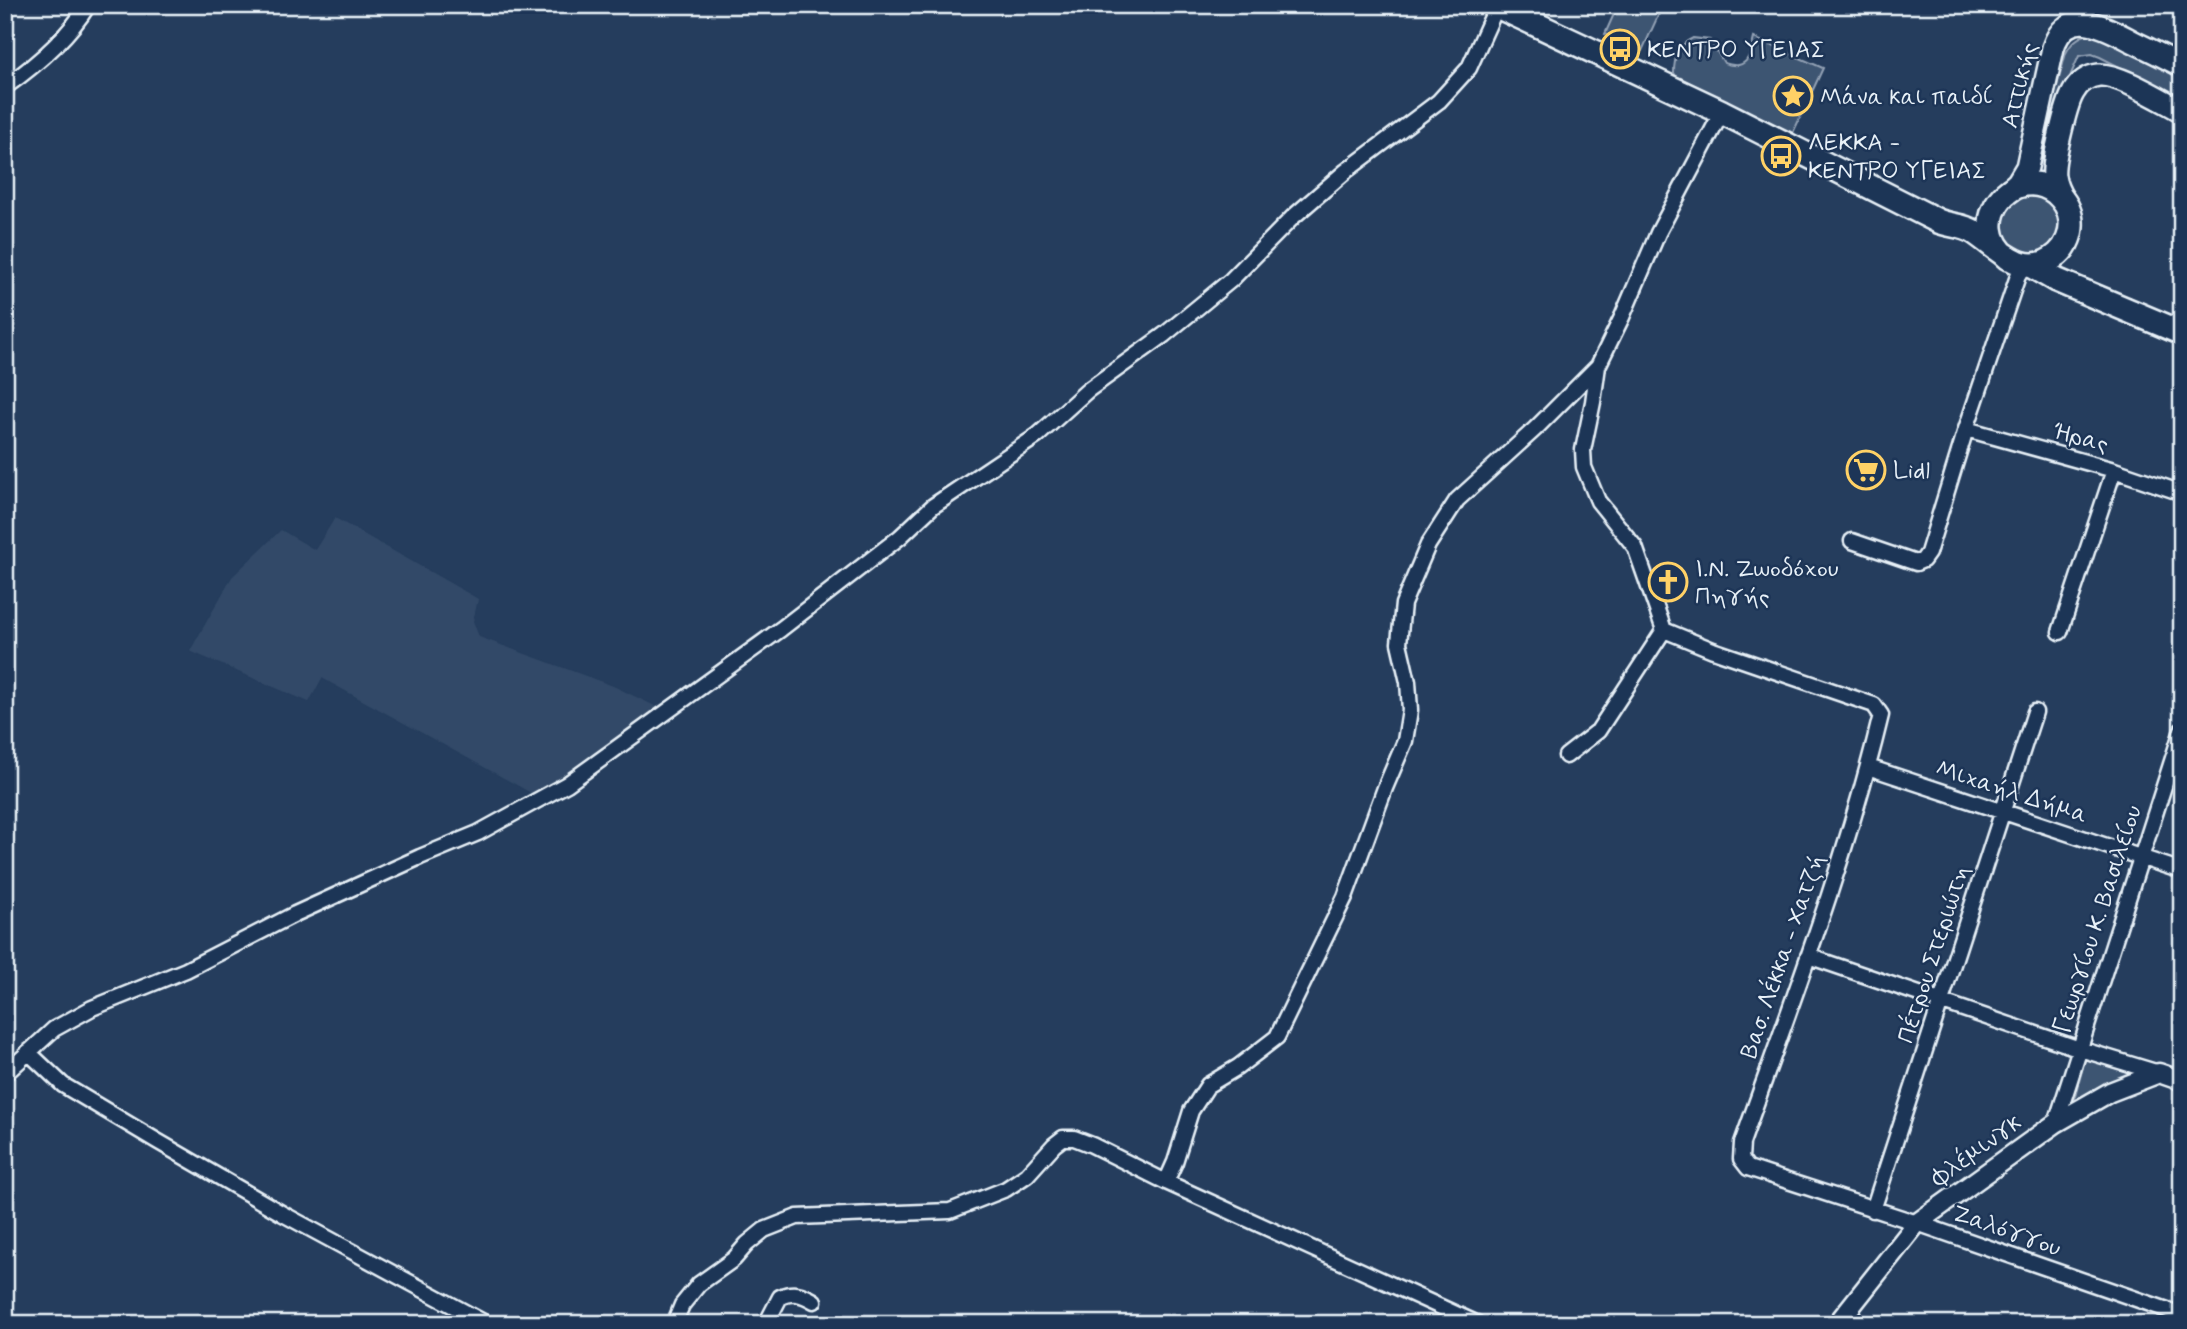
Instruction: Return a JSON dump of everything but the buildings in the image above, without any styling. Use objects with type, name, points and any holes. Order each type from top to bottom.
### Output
[{"type":"main road","points":[[1496,6],[1722,113],[1946,225],[1974,232],[2020,262],[2039,264],[2055,257],[2070,235]]},
{"type":"main road","name":"Αττικής","points":[[2001,200],[2018,182],[2027,167],[2055,42],[2085,14],[2099,24],[2182,66]]},
{"type":"main road","points":[[2084,292],[2075,284],[2066,268],[2071,221],[2056,187],[2053,173],[2069,101],[2074,90],[2093,76],[2109,75],[2182,111]]},
{"type":"main road","points":[[1924,214],[1966,217],[1978,215],[2020,186],[2034,184],[2053,191],[2064,201]]},
{"type":"main road","points":[[2001,200],[1991,226],[1998,249],[2056,280],[2182,333]]},
{"type":"street","points":[[5,87],[76,26],[88,5]]},
{"type":"street","points":[[5,1074],[54,1029],[92,1008],[186,970],[295,914],[478,833],[567,784],[654,722],[889,545],[933,506],[1037,436],[1088,390],[1164,335],[1231,280],[1293,217],[1346,171],[1439,101],[1469,68],[1496,6]]},
{"type":"street","points":[[1566,756],[1598,731],[1664,629],[1635,547],[1598,501],[1584,467],[1583,450],[1598,366],[1658,233],[1722,113]]},
{"type":"street","points":[[1852,541],[1916,563],[1923,560],[2020,262]]},
{"type":"street","points":[[1166,1182],[1175,1163],[1191,1111],[1208,1085],[1238,1067],[1277,1037],[1345,897],[1405,741],[1410,710],[1408,681],[1399,643],[1403,604],[1428,545],[1457,500],[1535,429],[1598,366]]},
{"type":"street","name":"Ήρας","points":[[1966,429],[2114,470],[2182,493]]},
{"type":"street","points":[[2060,632],[2114,470]]},
{"type":"street","name":"Βασ. Λέκκα - Χατζή","points":[[1664,629],[1713,650],[1874,705],[1881,715],[1868,767],[1808,956],[1742,1143],[1741,1159]]},
{"type":"street","name":"Πέτρου Στεριώτη","points":[[1873,1210],[2035,712]]},
{"type":"street","name":"Γεωργίου Κ. Βασιλείου","points":[[2056,1122],[2182,730]]},
{"type":"street","name":"Μιχαήλ Δήμα","points":[[1868,767],[2182,871]]},
{"type":"street","points":[[1808,956],[2182,1081]]},
{"type":"street","points":[[28,1052],[63,1085],[157,1141],[283,1214],[487,1324]]},
{"type":"street","name":"Φλέμινγκ","points":[[1837,1324],[1917,1223],[2056,1122],[2110,1092],[2159,1073]]},
{"type":"street","points":[[674,1324],[682,1305],[699,1284],[734,1259],[764,1230],[797,1217],[950,1211],[987,1198],[1027,1175],[1063,1138],[1074,1138],[1092,1145],[1166,1182],[1478,1324]]},
{"type":"street","name":"Ζαλόγγου","points":[[1741,1159],[1748,1168],[1917,1223],[2182,1315]]},
{"type":"street","points":[[766,1324],[780,1297],[788,1293],[802,1294],[814,1301]]},
{"type":"shaded area","points":[[1618,5],[1663,5],[1642,51],[1605,34]]},
{"type":"shaded area","points":[[2098,33],[2182,73],[2182,99],[2100,57],[2092,54],[2079,56],[2071,74],[2045,173],[2037,176],[2034,170],[2066,53],[2079,38]]},
{"type":"shaded area","points":[[1693,38],[1710,40],[1724,63],[1732,65],[1746,61],[1754,38],[1823,68],[1793,133],[1676,76],[1674,67],[1678,52]]},
{"type":"shaded area","points":[[2029,192],[2052,203],[2060,220],[2060,239],[2036,257],[2006,248],[1999,218],[2004,208]]},
{"type":"shaded area","points":[[335,518],[478,599],[473,621],[479,637],[613,686],[659,708],[574,771],[535,795],[322,678],[309,702],[190,651],[232,577],[281,530],[315,550]]},
{"type":"shaded area","points":[[2086,1059],[2134,1074],[2073,1104]]},
{"type":"place","name":"ΚΕΝΤΡΟ ΥΓΕΙΑΣ","points":[[1620,49]]},
{"type":"place","name":"Μάνα και παιδί","points":[[1793,96]]},
{"type":"place","name":"ΛΕΚΚΑ - ΚΕΝΤΡΟ ΥΓΕΙΑΣ","points":[[1781,156]]},
{"type":"place","name":"Lidl","points":[[1866,470]]},
{"type":"place","name":"Ι.Ν. Ζωοδόχου Πηγής","points":[[1668,582]]}]
